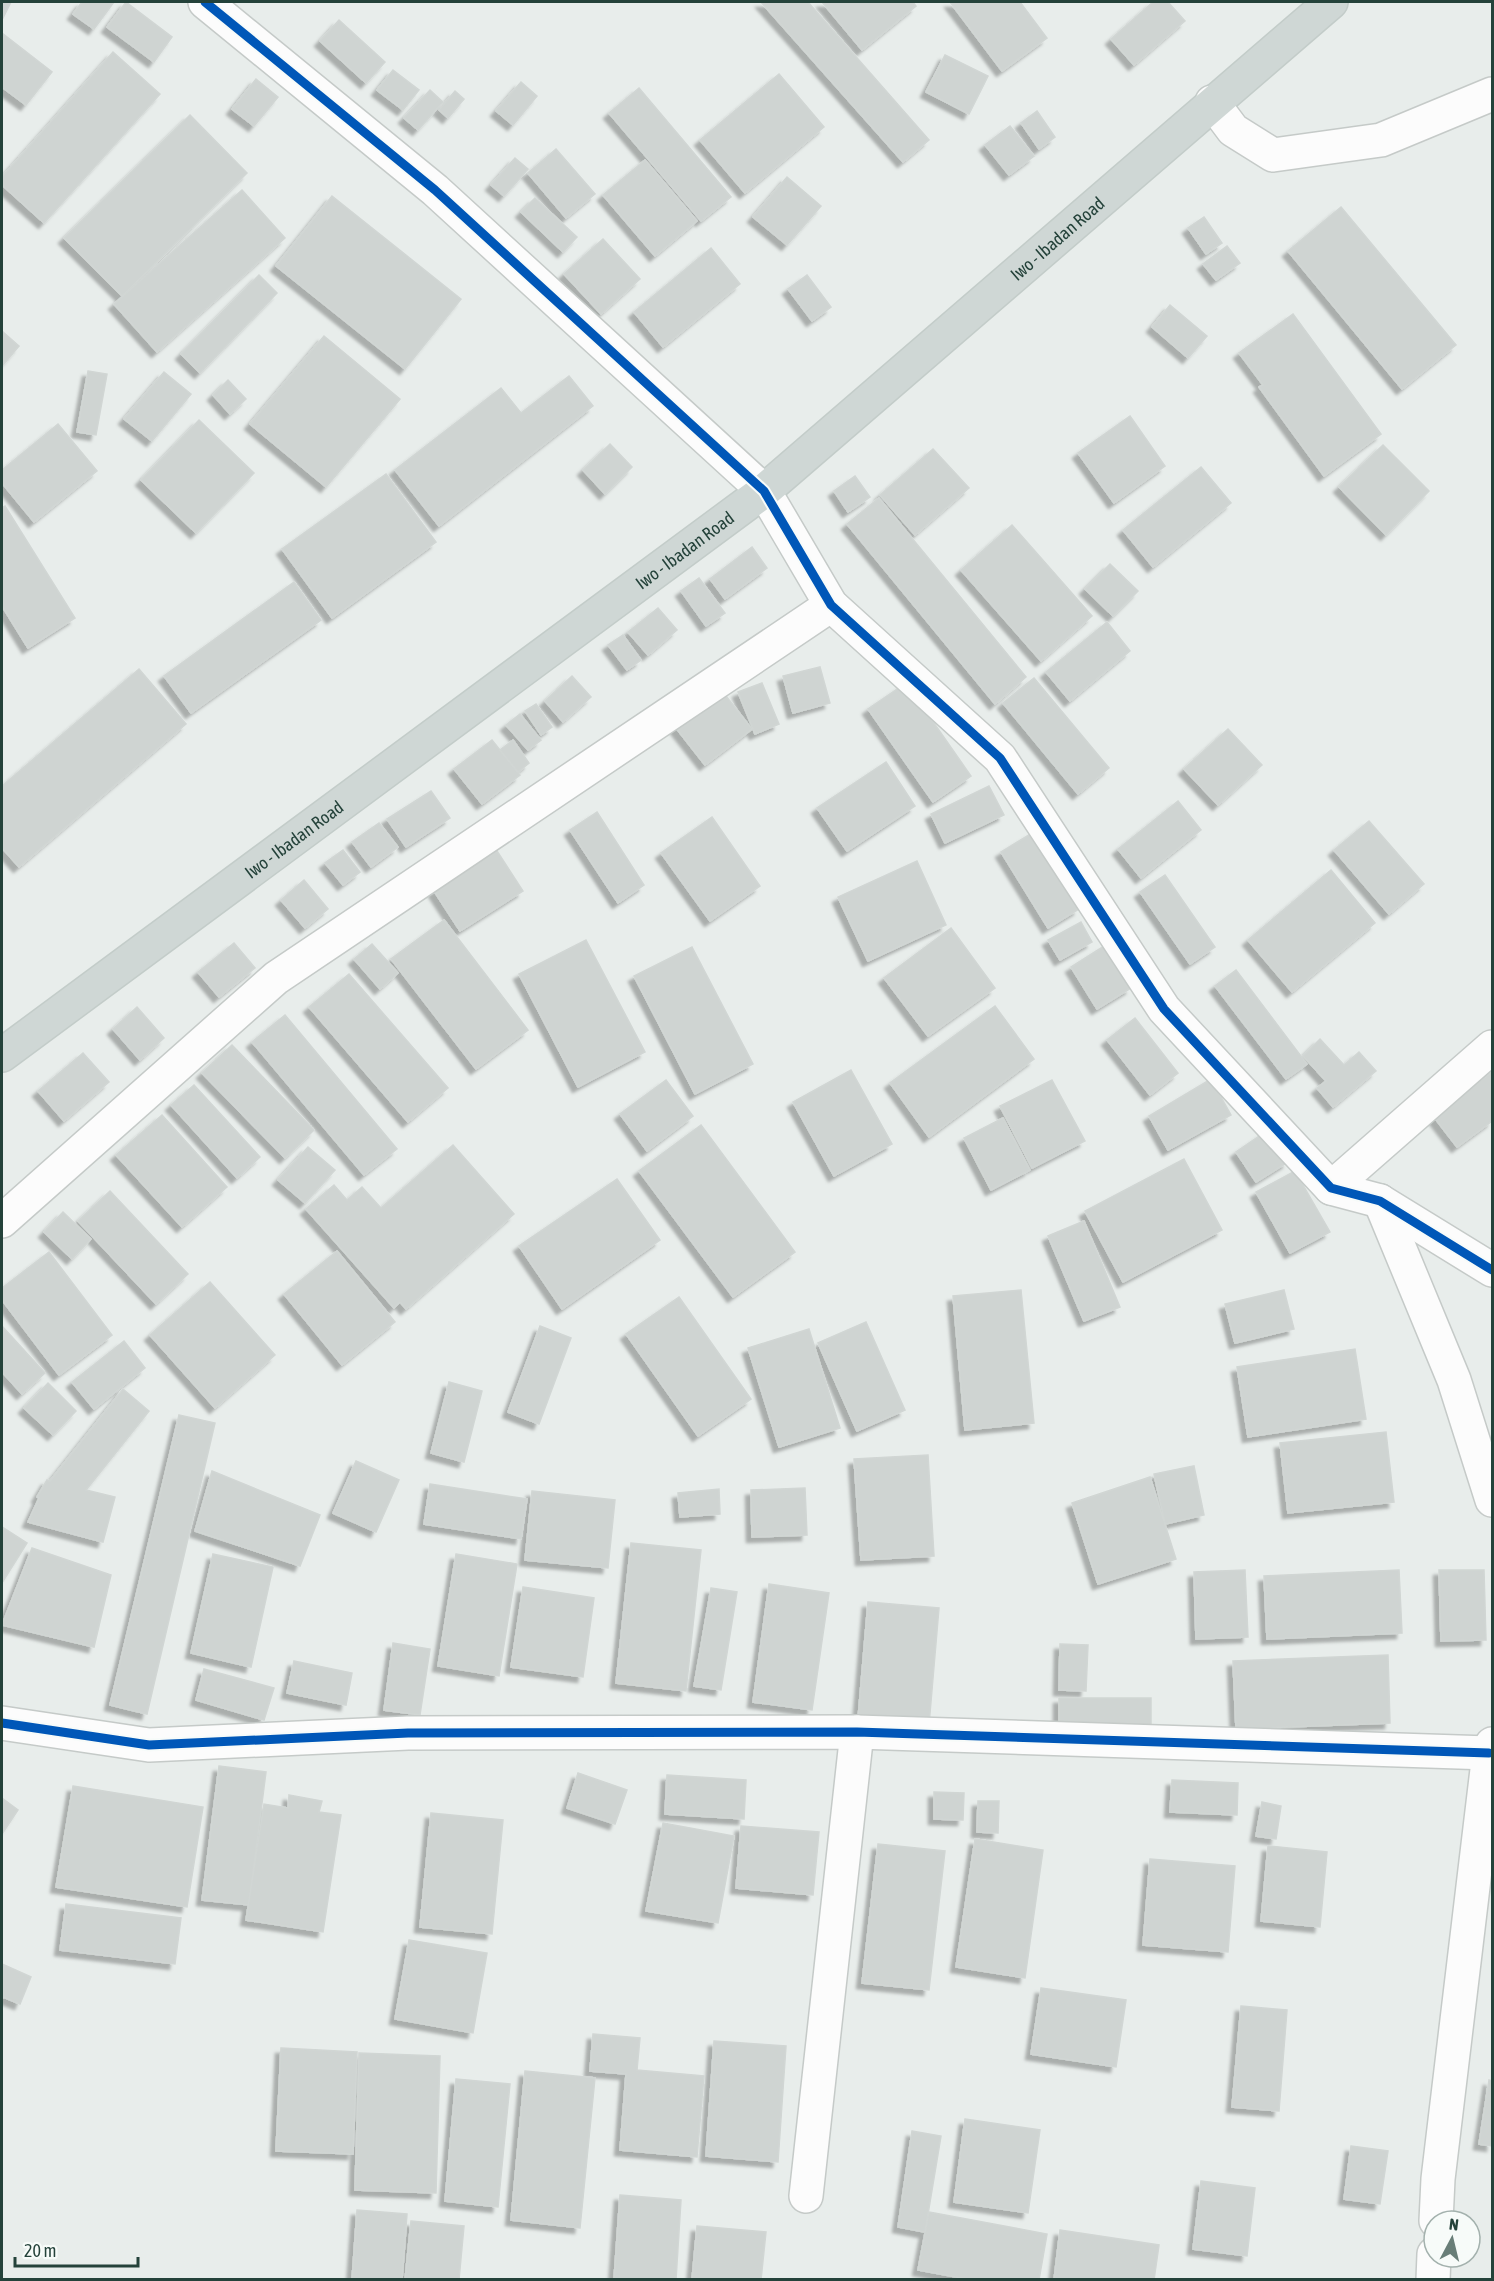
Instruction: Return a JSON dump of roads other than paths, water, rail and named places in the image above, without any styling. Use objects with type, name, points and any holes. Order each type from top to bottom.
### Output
[{"type":"main road","name":"Iwo - Ibadan Road","points":[[2,1055],[764,491],[1212,102],[1331,2]]},
{"type":"street","points":[[204,2],[435,190],[764,491],[831,605],[1000,758],[1164,1009],[1331,1188],[1380,1201],[1492,1270]]},
{"type":"street","points":[[1212,102],[1233,130],[1273,155],[1381,140],[1492,94]]},
{"type":"street","points":[[2,1221],[276,978],[831,605]]},
{"type":"street","points":[[1331,1188],[1492,1047]]},
{"type":"street","points":[[1380,1201],[1454,1380],[1492,1500]]},
{"type":"street","points":[[2,1723],[149,1745],[408,1733],[857,1732],[1491,1748],[1438,2179],[1437,2209]]},
{"type":"street","points":[[806,2196],[857,1732]]}]
